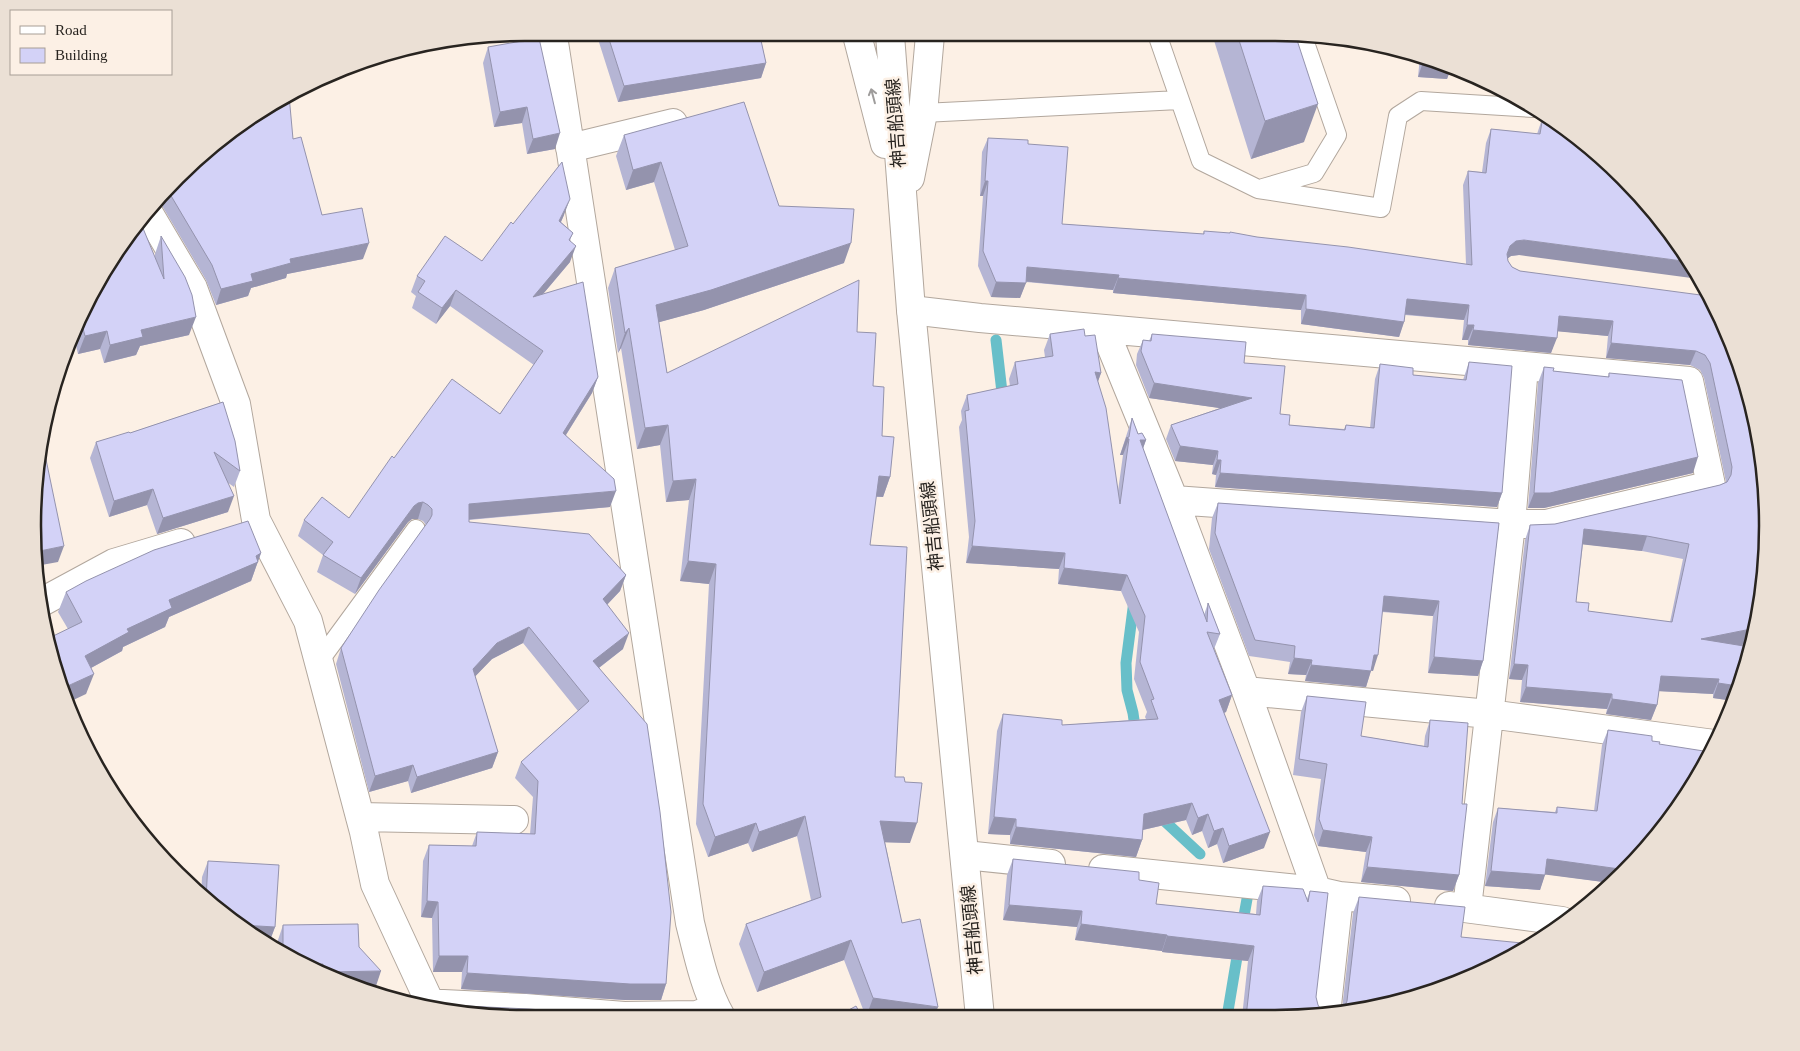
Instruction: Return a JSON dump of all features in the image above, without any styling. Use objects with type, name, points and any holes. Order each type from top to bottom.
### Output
[{"type":"street","points":[[554,41],[690,923],[699,961],[717,1010]]},
{"type":"street","points":[[859,41],[903,211]]},
{"type":"street","name":"神吉船頭線","points":[[890,41],[911,310],[979,1010]]},
{"type":"street","points":[[903,211],[923,113],[929,41]]},
{"type":"street","points":[[570,148],[676,122]]},
{"type":"street","points":[[151,218],[193,288],[236,404],[247,523],[308,621],[320,660],[360,817],[375,884],[426,999]]},
{"type":"street","points":[[911,310],[1689,381],[1711,485],[1546,524],[1511,524],[1174,500]]},
{"type":"street","points":[[1104,329],[1174,500],[1246,691],[1328,893],[1326,1007]]},
{"type":"street","points":[[1467,908],[1511,524],[1524,366]]},
{"type":"street","points":[[47,599],[114,563],[209,534]]},
{"type":"street","points":[[1246,691],[1489,714],[1707,743]]},
{"type":"street","points":[[360,817],[514,820]]},
{"type":"street","points":[[965,855],[1467,908],[1555,920]]},
{"type":"street","points":[[465,1006],[526,1010]]},
{"type":"lane","points":[[1159,41],[1201,161],[1258,189],[1381,208],[1398,116],[1422,101],[1519,107]]},
{"type":"lane","points":[[1258,189],[1314,173],[1337,135],[1305,42]]},
{"type":"lane","points":[[923,113],[1180,100]]},
{"type":"lane","points":[[320,660],[416,530]]},
{"type":"building","points":[[521,41],[540,41],[560,133],[533,139],[527,107],[500,112],[488,47]]},
{"type":"building","points":[[610,41],[761,41],[766,63],[624,86]]},
{"type":"building","points":[[1239,41],[1298,42],[1318,104],[1265,121]]},
{"type":"building","points":[[290,102],[293,139],[301,137],[322,215],[362,208],[369,243],[290,259],[291,263],[251,274],[253,281],[221,289],[212,265],[171,196],[206,161],[231,141]]},
{"type":"building","points":[[744,102],[779,206],[854,209],[851,243],[711,290],[656,305],[667,373],[859,280],[857,332],[876,333],[873,386],[884,387],[882,436],[894,437],[890,477],[879,476],[870,545],[907,547],[895,777],[904,777],[905,782],[922,783],[917,823],[880,821],[902,923],[920,919],[938,1007],[873,998],[851,940],[764,972],[746,924],[821,897],[805,816],[759,832],[756,823],[715,837],[703,804],[716,564],[688,561],[696,479],[673,481],[668,425],[645,428],[629,328],[625,333],[615,268],[688,246],[661,162],[633,170],[624,135]]},
{"type":"building","points":[[1542,122],[1544,123],[1594,161],[1617,183],[1639,206],[1680,261],[1524,240],[1516,241],[1510,246],[1507,254],[1508,261],[1512,267],[1520,271],[1700,295],[1722,340],[1742,400],[1749,431],[1755,462],[1759,526],[1755,589],[1747,630],[1701,639],[1743,646],[1732,685],[1718,683],[1719,679],[1661,676],[1657,705],[1612,699],[1612,694],[1526,687],[1528,665],[1514,664],[1530,525],[1555,524],[1727,482],[1731,475],[1732,467],[1710,363],[1705,355],[1696,351],[1611,343],[1613,321],[1559,316],[1557,338],[1473,330],[1474,325],[1467,325],[1469,305],[1407,299],[1404,322],[1306,309],[1306,295],[1118,278],[1119,275],[1027,267],[1026,283],[996,282],[983,251],[988,181],[985,181],[988,138],[1028,140],[1028,144],[1068,147],[1062,224],[1204,234],[1204,231],[1230,232],[1472,265],[1468,171],[1486,173],[1491,129],[1540,134]],"holes":[[[1584,529],[1647,536],[1689,544],[1672,622],[1588,611],[1589,603],[1576,602]]]},
{"type":"building","points":[[562,162],[570,199],[559,221],[573,233],[569,240],[576,246],[533,297],[583,282],[598,377],[563,433],[614,479],[616,491],[469,504],[469,522],[589,534],[626,575],[603,599],[629,633],[593,661],[647,724],[660,812],[671,912],[666,984],[630,984],[467,973],[468,956],[439,956],[438,902],[427,901],[429,845],[476,846],[477,832],[535,834],[538,781],[521,762],[589,701],[529,627],[497,643],[473,669],[498,752],[417,777],[413,765],[375,776],[341,648],[379,590],[430,519],[432,509],[423,502],[414,506],[361,578],[323,555],[333,542],[304,520],[322,497],[349,518],[392,456],[394,458],[452,379],[500,414],[543,351],[456,290],[442,308],[418,292],[425,281],[417,276],[445,236],[482,261],[511,222],[513,224]]},
{"type":"building","points":[[143,228],[164,279],[161,236],[185,277],[192,295],[196,317],[141,330],[143,337],[110,345],[107,331],[85,336],[83,329],[106,283]]},
{"type":"building","points":[[1084,329],[1085,336],[1095,335],[1101,373],[1095,372],[1106,408],[1120,504],[1129,439],[1126,438],[1129,437],[1132,418],[1138,434],[1142,433],[1146,440],[1140,440],[1207,622],[1208,603],[1220,634],[1207,632],[1232,695],[1219,700],[1270,832],[1229,846],[1223,828],[1214,831],[1208,814],[1198,818],[1192,803],[1144,814],[1142,840],[1016,827],[1016,819],[994,817],[1003,714],[1062,720],[1062,725],[1158,719],[1151,700],[1154,699],[1140,662],[1145,616],[1127,575],[1064,568],[1065,553],[972,546],[975,521],[965,411],[969,410],[967,395],[1018,384],[1015,362],[1053,356],[1050,334]]},
{"type":"building","points":[[1152,334],[1246,342],[1244,363],[1285,366],[1280,414],[1290,415],[1289,425],[1345,430],[1346,425],[1374,428],[1380,364],[1413,368],[1413,375],[1466,380],[1469,362],[1512,366],[1502,493],[1220,473],[1221,460],[1217,460],[1218,451],[1180,446],[1171,425],[1252,398],[1154,383],[1141,351],[1143,340],[1151,341]]},
{"type":"building","points":[[1544,367],[1554,368],[1553,371],[1609,377],[1609,373],[1682,380],[1698,457],[1550,493],[1534,493]]},
{"type":"building","points":[[223,402],[235,441],[240,471],[214,452],[234,496],[163,518],[153,489],[114,501],[96,442],[130,433]]},
{"type":"building","points":[[46,458],[64,546],[42,551],[42,494]]},
{"type":"building","points":[[1218,503],[1499,523],[1483,661],[1434,657],[1439,601],[1384,596],[1378,655],[1374,655],[1371,671],[1311,665],[1312,660],[1294,658],[1295,646],[1255,640],[1215,533]]},
{"type":"building","points":[[248,521],[261,553],[256,556],[258,562],[169,600],[172,608],[127,629],[129,632],[85,656],[94,674],[69,686],[54,635],[82,622],[66,592],[154,550]]},
{"type":"building","points":[[1307,696],[1366,702],[1361,736],[1428,747],[1430,720],[1468,723],[1462,804],[1467,804],[1459,875],[1367,867],[1372,837],[1323,830],[1319,819],[1327,764],[1299,759]]},
{"type":"building","points":[[1608,730],[1652,736],[1652,741],[1660,742],[1659,744],[1703,751],[1677,795],[1659,820],[1616,869],[1547,859],[1545,875],[1491,871],[1498,808],[1557,813],[1557,807],[1597,811]]},
{"type":"building","points":[[1013,859],[1139,872],[1139,880],[1159,883],[1156,904],[1260,915],[1263,886],[1303,889],[1308,902],[1310,891],[1328,893],[1316,997],[1320,1008],[1247,1010],[1254,946],[1081,924],[1082,911],[1009,905]]},
{"type":"building","points":[[208,861],[279,865],[275,927],[253,926],[206,890]]},
{"type":"building","points":[[1359,897],[1465,907],[1461,937],[1520,943],[1489,960],[1430,984],[1400,993],[1345,1005]]},
{"type":"building","points":[[358,924],[359,947],[381,971],[337,972],[311,960],[283,945],[283,925]]},
{"type":"building","points":[[465,1006],[529,1009],[541,1010],[494,1009]]},
{"type":"building","points":[[856,1006],[858,1010],[849,1010]]},
{"type":"waterway","points":[[996,340],[1003,401]]},
{"type":"waterway","points":[[1134,601],[1126,663],[1127,690],[1136,734]]},
{"type":"waterway","points":[[1158,815],[1200,854]]},
{"type":"waterway","points":[[1242,927],[1247,899]]},
{"type":"waterway","points":[[1228,1010],[1239,945]]}]
